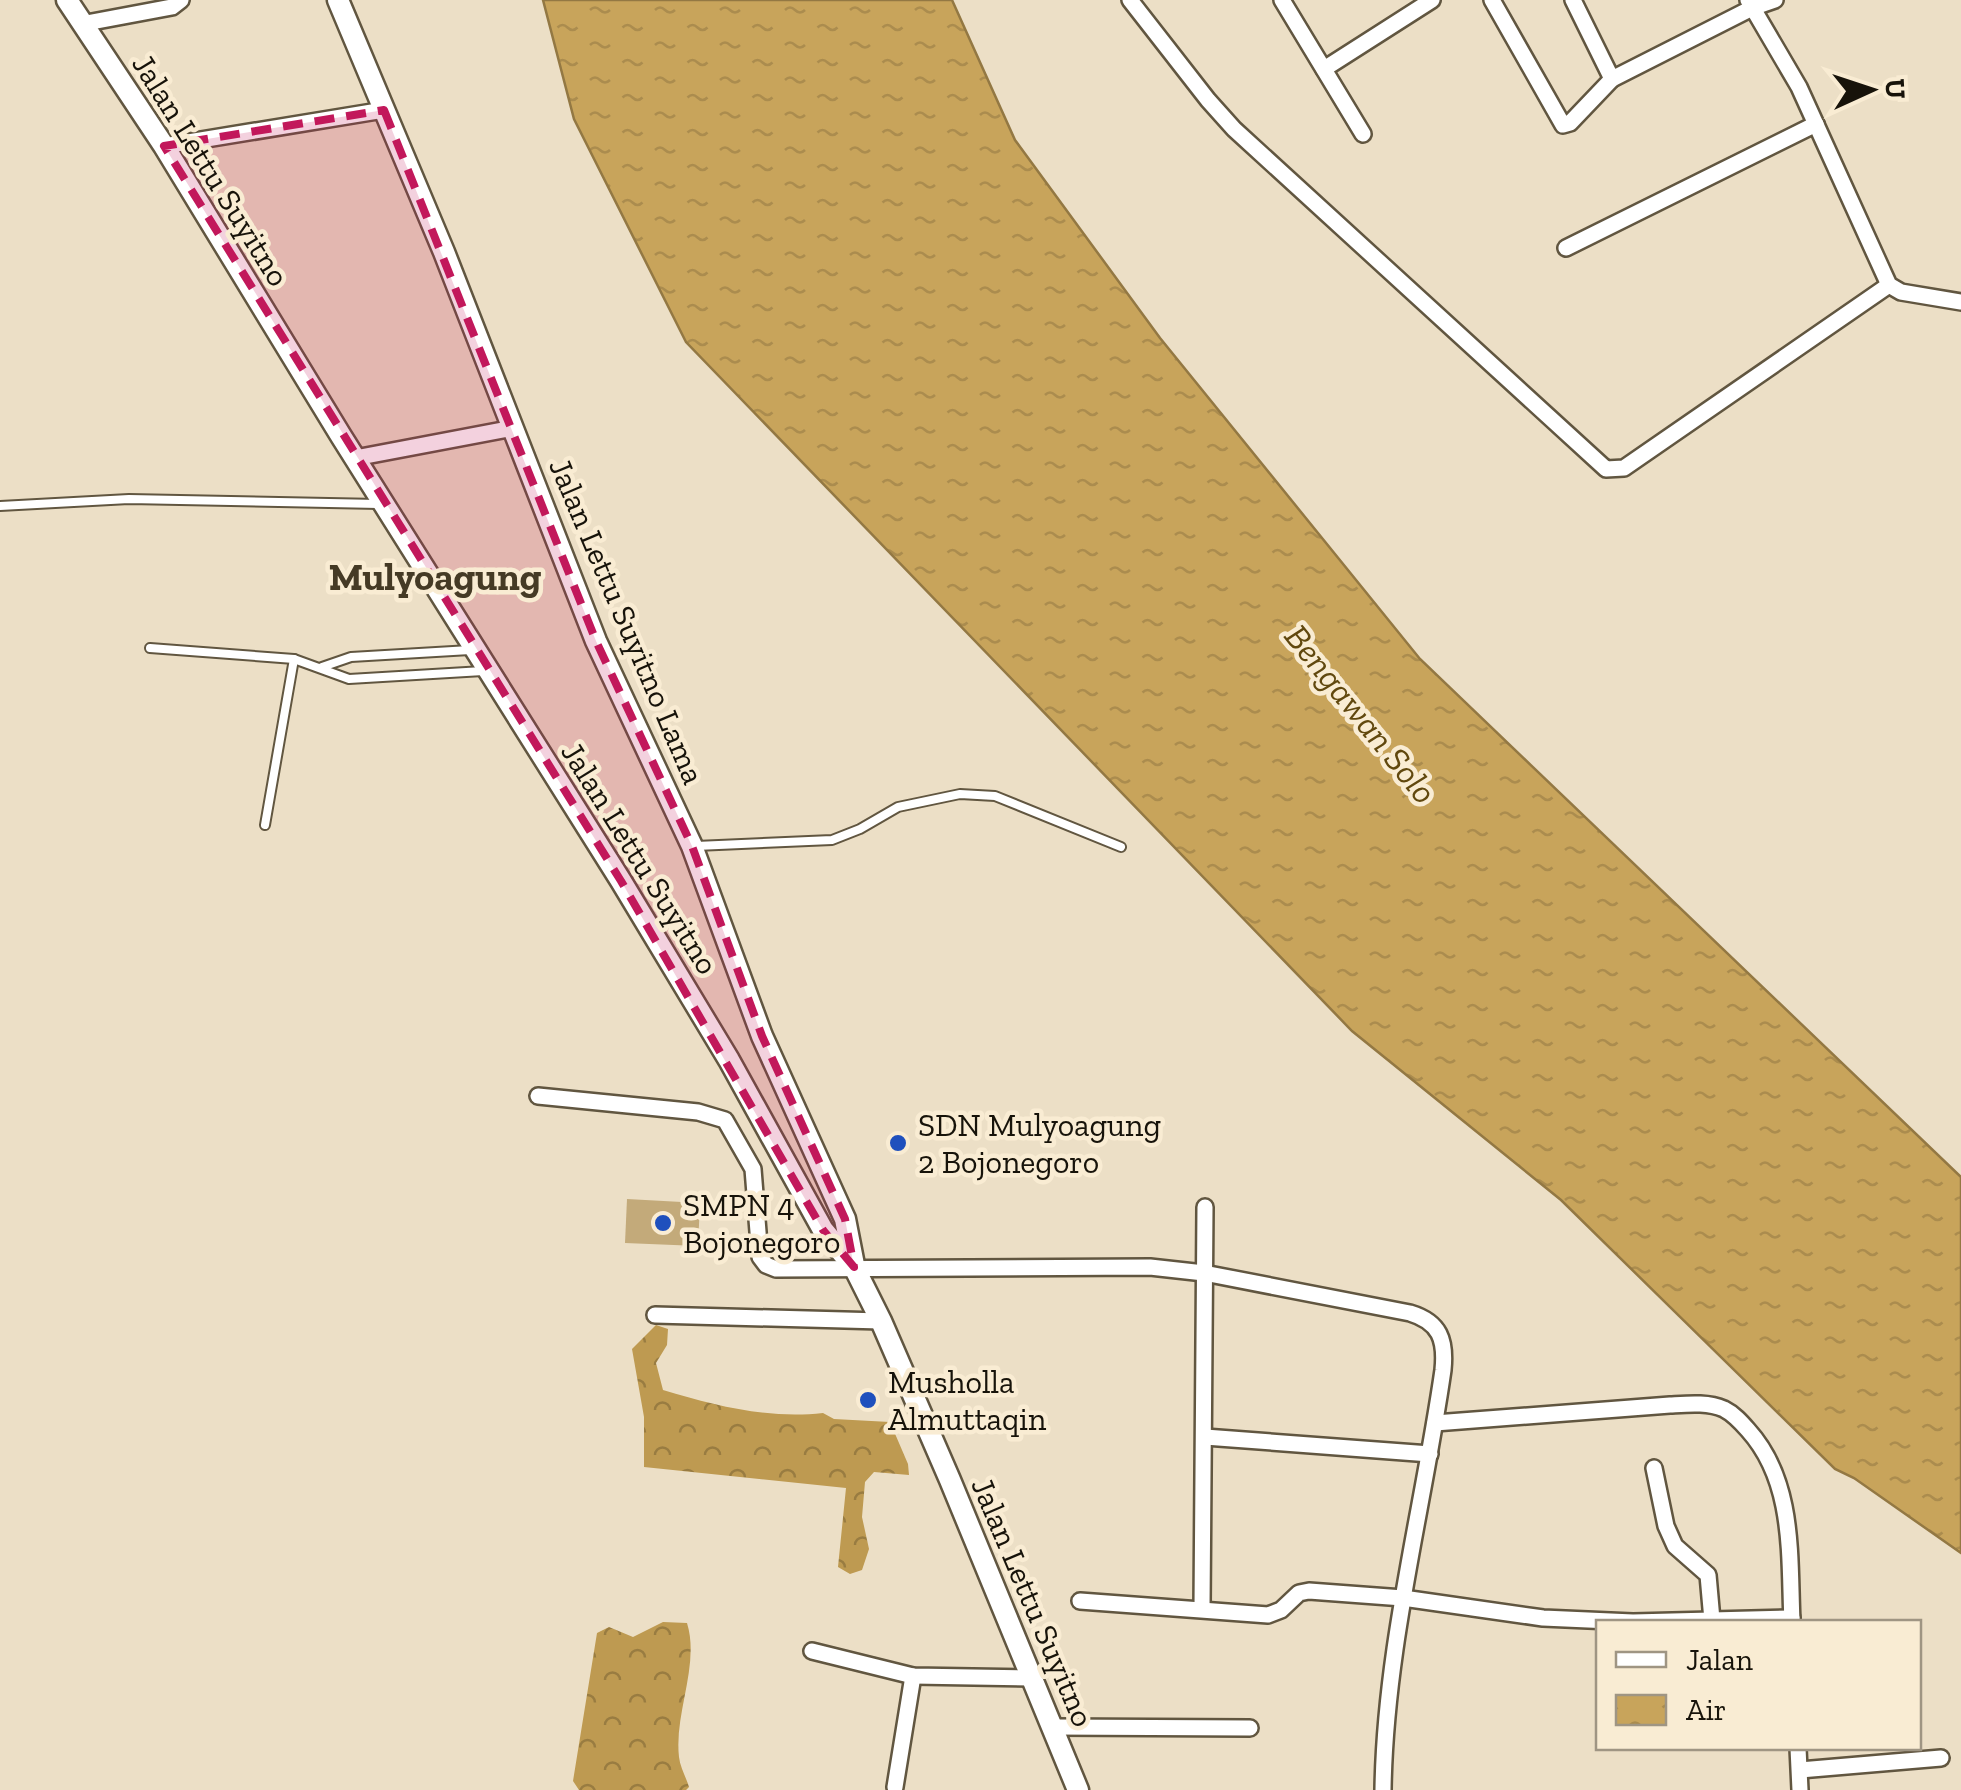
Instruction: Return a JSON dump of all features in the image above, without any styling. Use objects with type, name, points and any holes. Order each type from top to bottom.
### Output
[{"type":"main road","name":"Jalan Lettu Suyitno","points":[[67,0],[164,146],[621,881],[729,1060],[823,1230],[854,1267],[881,1320],[1078,1790]]},
{"type":"main road","name":"Jalan Lettu Suyitno Lama","points":[[338,0],[596,641],[692,846],[762,1036],[844,1219],[854,1267]]},
{"type":"main road","points":[[729,1060],[757,1052],[762,1036]]},
{"type":"street","points":[[82,24],[172,7],[181,0]]},
{"type":"street","points":[[1130,0],[1234,129],[1606,470],[1624,468],[1889,285]]},
{"type":"street","points":[[1282,0],[1363,134]]},
{"type":"street","points":[[1324,69],[1432,0]]},
{"type":"street","points":[[1492,0],[1563,125],[1570,123],[1612,79],[1750,4],[1776,0]]},
{"type":"street","points":[[1574,0],[1612,79]]},
{"type":"street","points":[[1750,4],[1799,87],[1889,285],[1902,292],[1961,302]]},
{"type":"street","points":[[164,146],[384,110]]},
{"type":"street","points":[[1566,248],[1816,124]]},
{"type":"street","points":[[355,458],[513,428]]},
{"type":"street","points":[[538,1096],[698,1112],[725,1120],[753,1169],[761,1260],[769,1266],[788,1270],[1150,1267],[1204,1273],[1426,1319],[1438,1329],[1445,1350],[1436,1423],[1403,1598],[1386,1724],[1383,1790]]},
{"type":"street","points":[[1202,1608],[1205,1208]]},
{"type":"street","points":[[655,1315],[881,1320]]},
{"type":"street","points":[[1436,1423],[1670,1405],[1723,1409],[1739,1420],[1768,1454],[1781,1486],[1792,1620],[1712,1620],[1708,1574],[1672,1542],[1654,1468]]},
{"type":"street","points":[[1205,1436],[1430,1454]]},
{"type":"street","points":[[1080,1602],[1268,1615],[1309,1590],[1403,1598],[1503,1614],[1600,1620]]},
{"type":"street","points":[[812,1651],[913,1676],[1032,1678]]},
{"type":"street","points":[[895,1787],[913,1676]]},
{"type":"street","points":[[1053,1727],[1250,1728]]},
{"type":"street","points":[[1798,1750],[1800,1790]]},
{"type":"street","points":[[1800,1770],[1942,1758]]},
{"type":"lane","points":[[0,506],[128,498],[384,504]]},
{"type":"lane","points":[[150,648],[294,659],[349,679],[488,671]]},
{"type":"lane","points":[[322,667],[351,657],[475,650]]},
{"type":"lane","points":[[265,825],[294,659]]},
{"type":"lane","points":[[692,846],[832,840],[898,807],[960,794],[994,796],[1121,847]]},
{"type":"highlighted area","points":[[384,110],[596,641],[692,846],[762,1036],[845,1219],[854,1267],[823,1230],[621,881],[164,146]]},
{"type":"shaded area","name":"SMPN 4 Bojonegoro","points":[[627,1199],[700,1203],[698,1246],[625,1243]]},
{"type":"green space","points":[[656,1325],[668,1329],[667,1345],[656,1363],[663,1390],[762,1413],[823,1413],[834,1419],[890,1422],[909,1475],[874,1472],[865,1482],[862,1517],[869,1549],[862,1570],[850,1574],[838,1567],[846,1488],[644,1467],[644,1417],[632,1349]]},
{"type":"green space","points":[[663,1622],[687,1623],[690,1639],[678,1740],[689,1787],[579,1790],[573,1781],[597,1633],[609,1627],[633,1637]]},
{"type":"water","name":"Bengawan Solo","points":[[543,0],[952,0],[1015,140],[1160,338],[1420,659],[1961,1177],[1961,1553],[1854,1478],[1835,1469],[1561,1200],[1352,1031],[686,342],[574,119]]},
{"type":"place","name":"SDN Mulyoagung 2 Bojonegoro","points":[[898,1143]]},
{"type":"place","name":"SMPN 4 Bojonegoro","points":[[663,1223]]},
{"type":"place","name":"Musholla Almuttaqin","points":[[868,1400]]},
{"type":"district","name":"Mulyoagung","points":[[435,577]]}]
